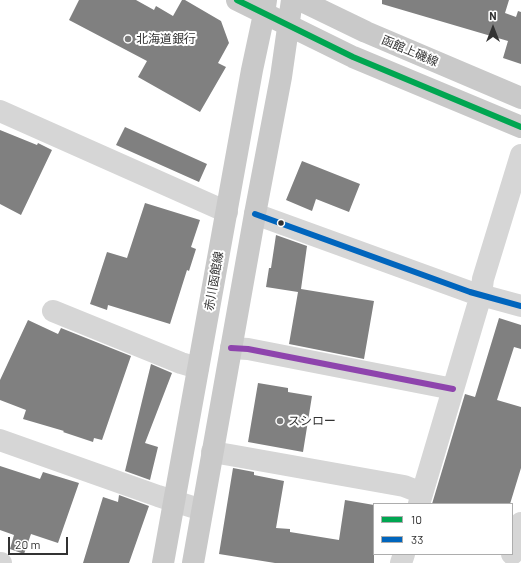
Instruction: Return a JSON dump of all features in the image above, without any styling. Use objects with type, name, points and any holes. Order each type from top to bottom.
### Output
[{"type":"main road","points":[[237,0],[265,7],[288,26],[353,57],[521,127]]},
{"type":"main road","points":[[193,563],[281,77],[292,0]]},
{"type":"main road","name":"函館上磯線","points":[[300,0],[366,32],[521,98]]},
{"type":"main road","name":"赤川函館線","points":[[164,563],[252,70],[265,7]]},
{"type":"street","points":[[0,111],[227,212]]},
{"type":"street","points":[[212,452],[404,486],[421,498],[481,295],[483,279],[521,154]]},
{"type":"street","points":[[255,214],[470,292],[521,306]]},
{"type":"street","points":[[53,311],[181,363],[198,368]]},
{"type":"street","points":[[231,348],[248,349],[453,389]]},
{"type":"street","points":[[0,440],[202,510]]},
{"type":"building","points":[[79,0],[136,0],[154,10],[156,6],[173,16],[182,0],[185,0],[221,21],[229,43],[218,63],[226,67],[200,112],[138,77],[147,61],[69,20]]},
{"type":"building","points":[[382,0],[509,0],[505,13],[516,17],[518,11],[521,12],[521,64],[503,58],[508,41],[382,4]]},
{"type":"building","points":[[125,127],[207,164],[199,182],[116,145]]},
{"type":"building","points":[[0,130],[37,145],[38,143],[52,150],[21,215],[0,204]]},
{"type":"building","points":[[302,161],[360,184],[349,212],[316,199],[312,211],[286,200]]},
{"type":"building","points":[[145,203],[200,220],[191,247],[196,249],[189,271],[187,270],[170,324],[108,305],[107,310],[90,304],[107,252],[127,258]]},
{"type":"building","points":[[276,235],[307,246],[301,289],[374,301],[364,359],[289,344],[298,292],[266,287],[269,268],[271,268]]},
{"type":"building","points":[[499,318],[521,325],[521,349],[514,347],[497,400],[521,407],[521,468],[510,503],[432,503],[465,394],[475,397]]},
{"type":"building","points":[[28,320],[58,334],[61,328],[131,356],[102,440],[94,438],[93,442],[63,432],[64,431],[23,419],[26,410],[0,400],[0,380]]},
{"type":"building","points":[[151,364],[172,373],[145,443],[158,447],[150,480],[125,471]]},
{"type":"building","points":[[258,383],[288,388],[288,392],[312,396],[303,452],[248,442]]},
{"type":"building","points":[[0,466],[40,479],[43,472],[79,483],[58,543],[31,534],[24,554],[10,549],[14,535],[0,530]]},
{"type":"building","points":[[233,468],[254,472],[254,475],[284,481],[276,528],[290,529],[290,532],[339,540],[345,500],[373,505],[374,563],[275,563],[219,554]]},
{"type":"building","points":[[119,495],[149,506],[129,563],[83,563],[103,497],[118,502]]},
{"type":"transit line","name":"10","points":[[237,0],[353,57],[521,127]]},
{"type":"transit line","name":"33","points":[[255,214],[470,292],[521,306]]},
{"type":"transit line","points":[[231,348],[248,349],[453,389]]},
{"type":"place","name":"北海道銀行","points":[[128,39]]},
{"type":"place","name":"スシロー","points":[[280,421]]}]
